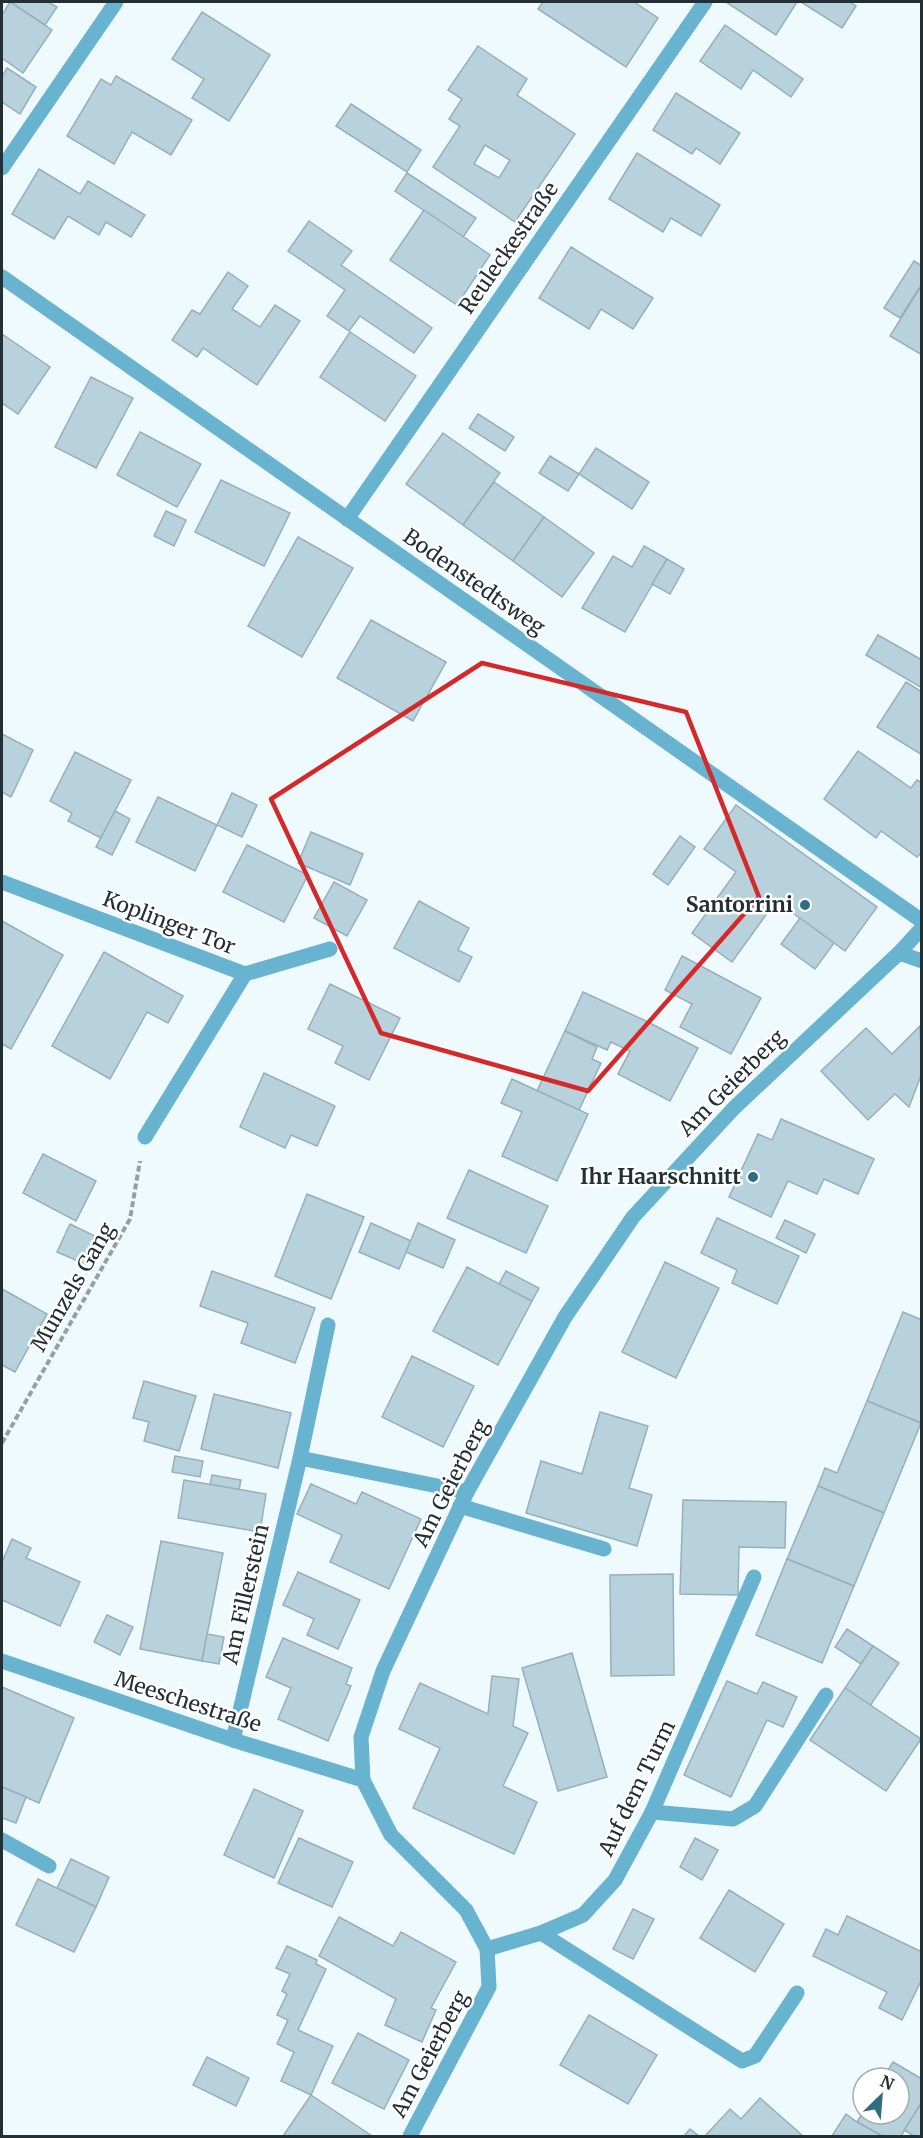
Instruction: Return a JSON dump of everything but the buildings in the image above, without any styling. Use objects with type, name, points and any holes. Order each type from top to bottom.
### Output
[{"type":"street","points":[[2,168],[116,2]]},
{"type":"street","name":"Reuleckestraße","points":[[347,519],[705,2]]},
{"type":"street","name":"Bodenstedtsweg","points":[[2,277],[921,921]]},
{"type":"street","name":"Koplinger Tor","points":[[2,882],[245,974],[144,1137]]},
{"type":"street","name":"Am Geierberg","points":[[410,2136],[489,1987],[487,1949],[466,1910],[391,1835],[363,1780],[361,1737],[383,1671],[467,1492],[565,1317],[633,1217],[734,1108],[899,953],[921,928]]},
{"type":"street","points":[[245,974],[330,949]]},
{"type":"street","points":[[899,953],[921,961]]},
{"type":"street","name":"Am Fillerstein","points":[[233,1740],[300,1458],[328,1325]]},
{"type":"street","points":[[300,1458],[467,1492]]},
{"type":"street","points":[[460,1506],[604,1549]]},
{"type":"street","name":"Auf dem Turm","points":[[487,1949],[541,1933],[583,1915],[615,1880],[652,1812],[754,1577]]},
{"type":"street","name":"Meeschestraße","points":[[3,1664],[363,1780]]},
{"type":"street","points":[[652,1812],[733,1819],[755,1806],[826,1695]]},
{"type":"street","points":[[2,1840],[49,1866]]},
{"type":"street","points":[[541,1933],[741,2061],[755,2056],[797,1993]]},
{"type":"path","name":"Munzels Gang","points":[[2,1443],[130,1219],[144,1137]]},
{"type":"highlighted area","points":[[482,663],[686,712],[759,897],[588,1091],[381,1033],[271,799]]},
{"type":"place","name":"Santorrini","points":[[805,905]]},
{"type":"place","name":"Ihr Haarschnitt","points":[[753,1177]]}]
